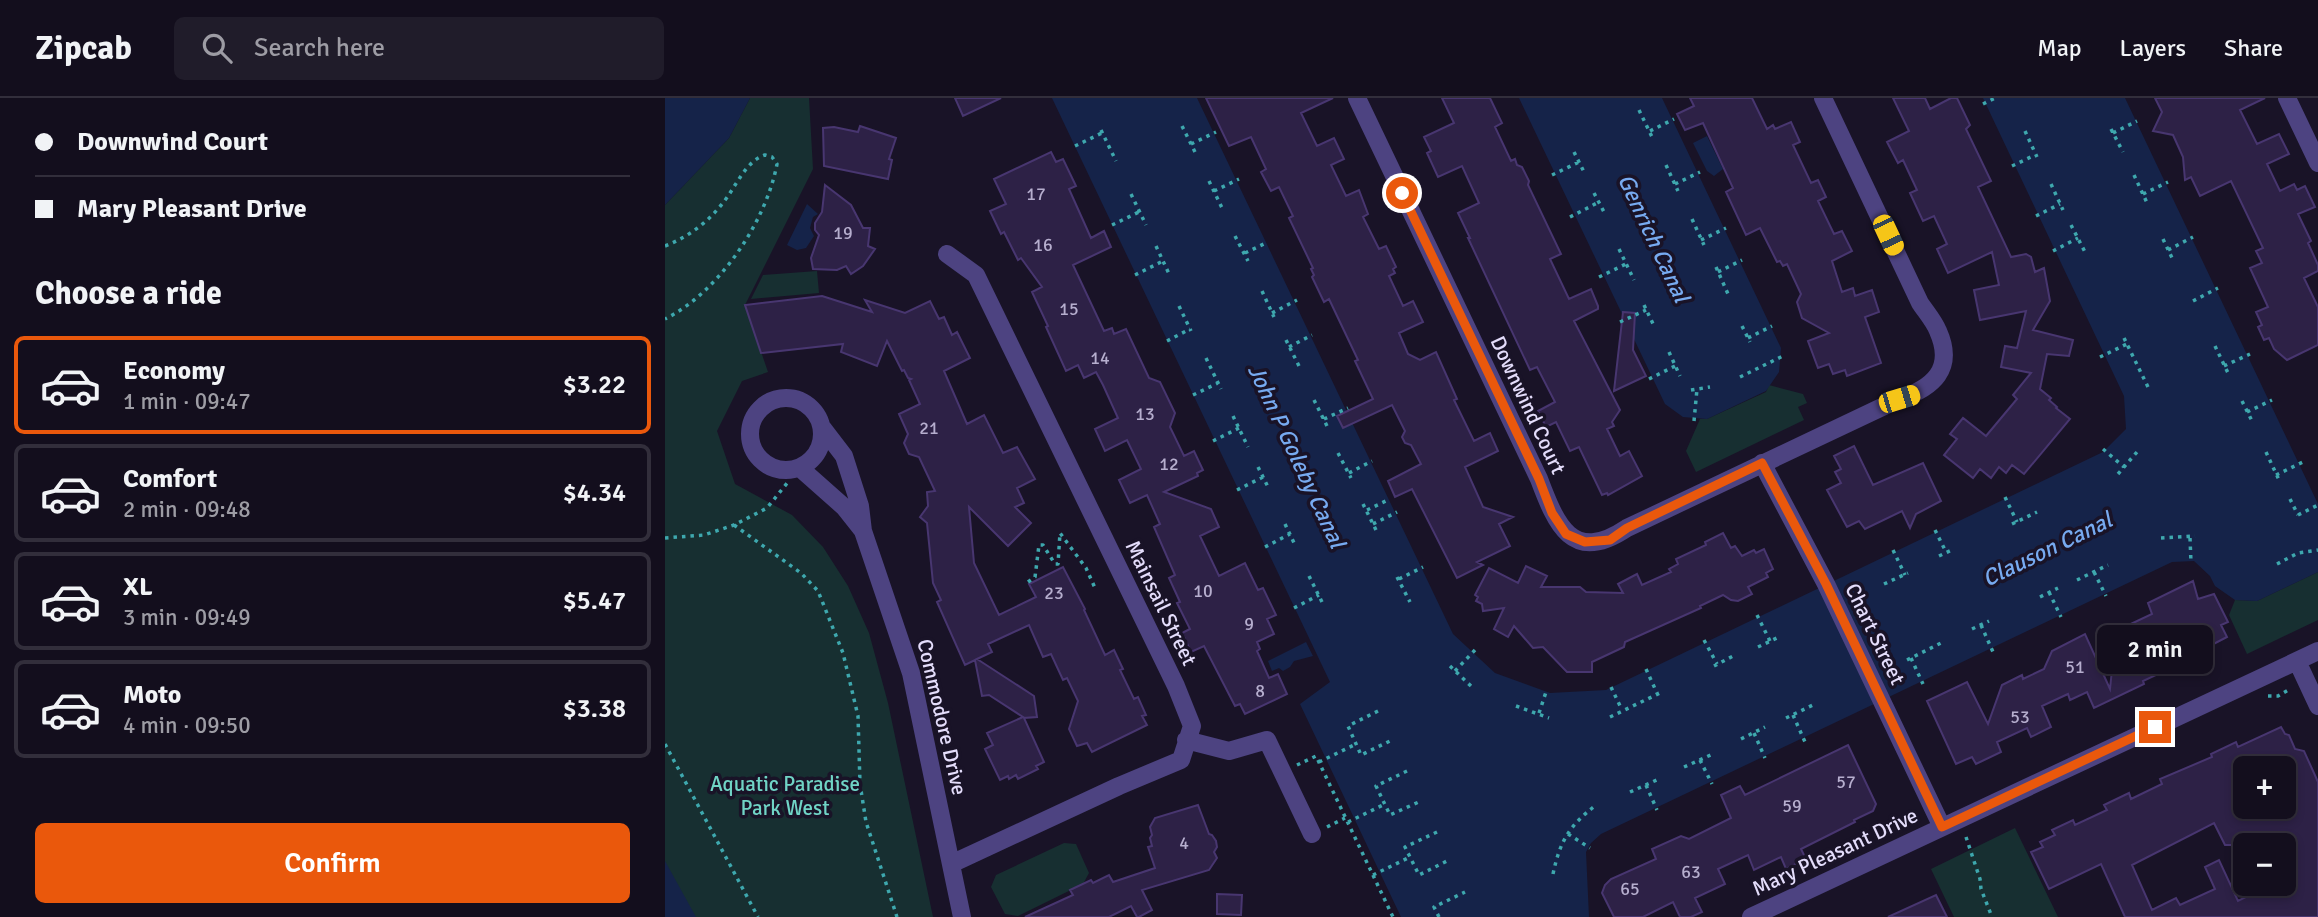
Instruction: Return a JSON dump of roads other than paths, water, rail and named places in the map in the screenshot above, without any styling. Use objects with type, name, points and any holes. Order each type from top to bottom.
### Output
[{"type":"street","name":"Downwind Court","points":[[1357,98],[1539,479],[1552,513],[1566,534],[1585,542],[1610,540],[1627,528],[1762,463],[1917,393],[1937,379],[1945,355],[1938,331],[1920,303],[1823,98]]},
{"type":"street","points":[[2287,98],[2318,163]]},
{"type":"street","name":"Mainsail Street","points":[[947,254],[976,275],[1176,686],[1192,726],[1186,740]]},
{"type":"street","points":[[777,399],[800,400],[817,415],[822,436],[816,455],[799,468],[786,471],[774,469],[763,463],[755,454],[750,432],[752,420],[758,410],[767,403],[777,399]]},
{"type":"street","name":"Commodore Drive","points":[[821,426],[843,456],[860,506],[863,531],[911,673],[962,917]]},
{"type":"street","name":"Chart Street","points":[[1762,463],[1817,567],[1942,827]]},
{"type":"street","name":"Commodore Drive","points":[[799,468],[844,507],[863,531]]},
{"type":"street","name":"Mary Pleasant Drive","points":[[1751,917],[2318,651]]},
{"type":"street","points":[[2297,661],[2318,706]]},
{"type":"street","points":[[951,864],[1181,760],[1186,740],[1229,751],[1267,740],[1312,834]]},
{"type":"water","points":[[665,98],[750,98],[729,138],[665,205]]},
{"type":"water","points":[[1052,98],[1197,98],[1453,634],[1495,673],[1550,693],[1606,690],[2103,452],[2126,429],[2124,396],[1983,98],[2125,98],[2318,504],[2318,572],[2257,601],[2235,600],[2215,586],[2210,576],[2194,561],[2172,562],[1601,834],[1586,852],[1589,917],[1401,917],[1300,704],[1330,682]]},
{"type":"water","name":"Genrich Canal","points":[[1519,98],[1662,98],[1781,348],[1779,372],[1766,391],[1707,419],[1683,417],[1665,404]]},
{"type":"water","points":[[1707,136],[1723,169],[1714,176],[1707,171],[1693,143]]},
{"type":"water","points":[[807,204],[818,214],[813,217],[810,228],[814,236],[806,248],[797,250],[787,245]]},
{"type":"water","points":[[1306,642],[1313,656],[1294,661],[1283,671],[1279,668],[1272,671],[1268,661]]},
{"type":"water","points":[[665,861],[696,917],[665,917]]},
{"type":"water label","name":"John P Goleby Canal","points":[[1297,456]]},
{"type":"water label","name":"Clauson Canal","points":[[2047,549]]},
{"type":"park label","name":"Aquatic Paradise Park West","points":[[785,796]]}]
